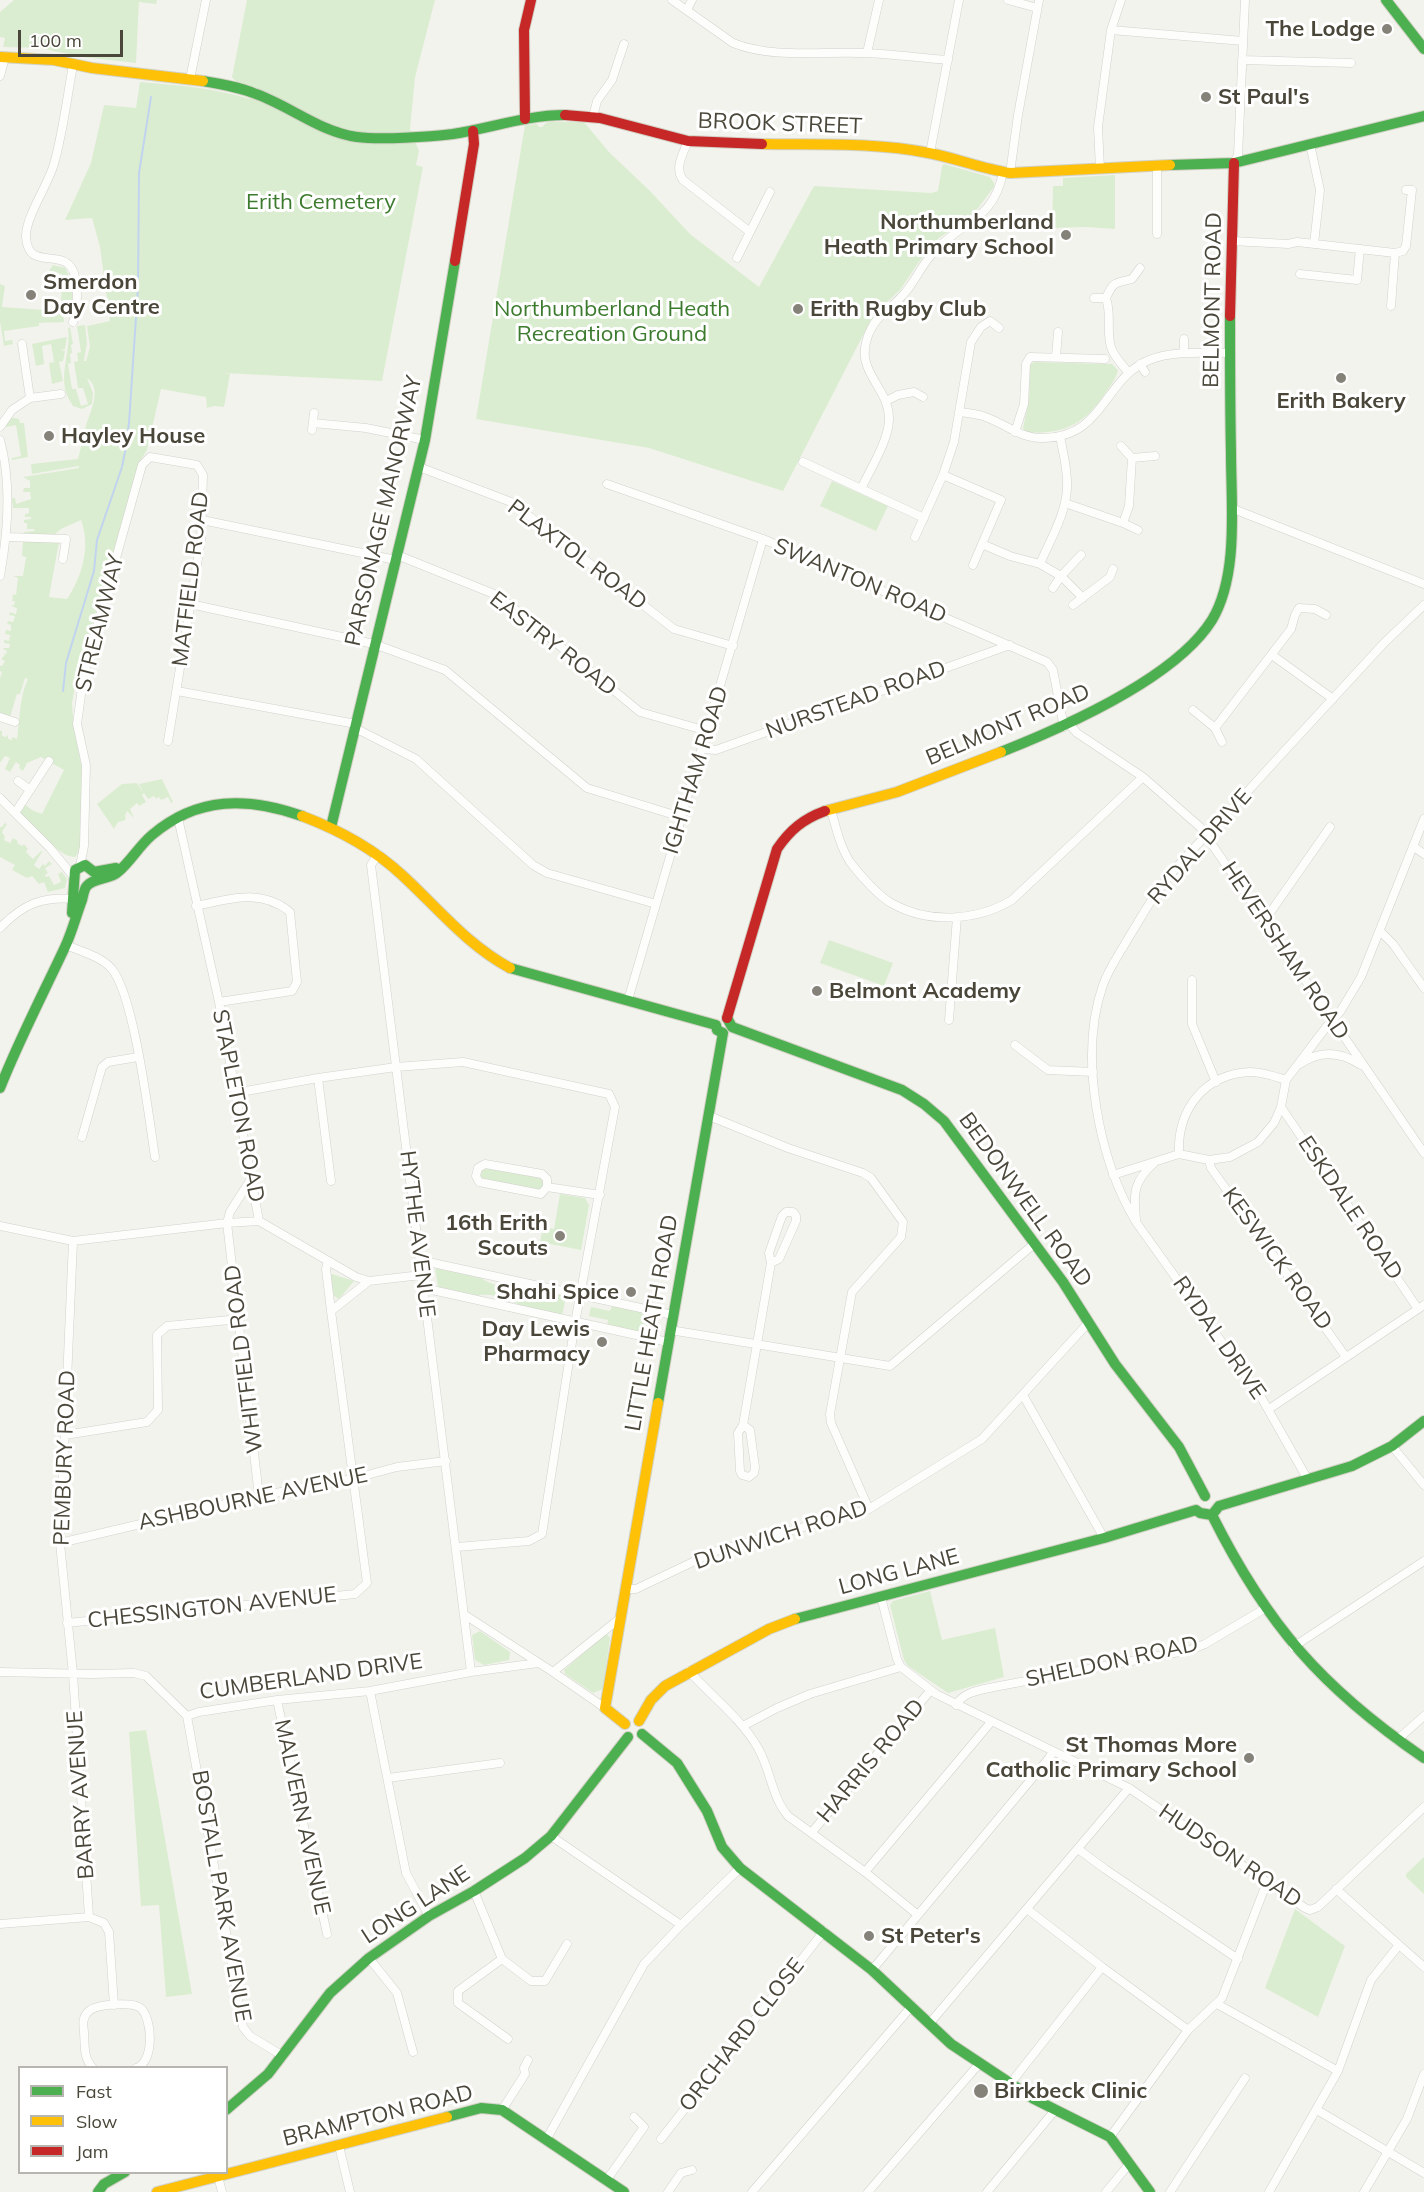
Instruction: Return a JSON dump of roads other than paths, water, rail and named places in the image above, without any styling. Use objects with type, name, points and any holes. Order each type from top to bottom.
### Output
[{"type":"street","points":[[190,79],[206,0]]},
{"type":"street","points":[[525,119],[524,30],[531,0]]},
{"type":"street","points":[[672,0],[733,43],[743,47],[776,52],[867,53],[948,60]]},
{"type":"street","points":[[687,10],[692,0]]},
{"type":"street","points":[[867,53],[879,0]]},
{"type":"street","points":[[930,153],[959,0]]},
{"type":"street","points":[[861,489],[887,432],[890,418],[886,401],[872,379],[866,362],[865,348],[870,330],[876,320],[909,289],[936,250],[990,206],[1007,172],[1038,4],[1008,0]]},
{"type":"street","points":[[1100,170],[1098,127],[1111,30],[1121,0]]},
{"type":"street","points":[[1234,163],[1238,155],[1245,0]]},
{"type":"street","points":[[1386,0],[1424,49]]},
{"type":"street","points":[[1111,30],[1243,41]]},
{"type":"street","points":[[592,117],[597,101],[612,80],[624,44]]},
{"type":"street","points":[[0,76],[3,57]]},
{"type":"street","name":"BROOK STREET","points":[[3,57],[54,60],[73,65],[224,84],[257,94],[328,129],[356,137],[426,136],[555,115],[592,117],[688,141],[716,144],[863,146],[930,153],[984,169],[1007,172],[1234,163],[1424,116]]},
{"type":"street","points":[[1242,60],[1351,63]]},
{"type":"street","points":[[73,65],[55,162],[28,222],[26,235],[30,250],[41,258],[64,262],[72,268],[77,298],[77,311],[73,321]]},
{"type":"street","name":"PARSONAGE MANORWAY","points":[[331,828],[425,440],[474,144],[473,130]]},
{"type":"street","points":[[688,141],[678,167],[678,174],[750,232]]},
{"type":"street","points":[[1310,144],[1320,190],[1314,244]]},
{"type":"street","name":"BELMONT ROAD","points":[[724,1026],[773,860],[788,830],[803,819],[896,792],[1067,726],[1121,697],[1143,682],[1187,649],[1213,618],[1222,595],[1227,572],[1231,508],[1234,163]]},
{"type":"street","points":[[1157,166],[1157,234]]},
{"type":"street","points":[[1232,241],[1314,244],[1395,253],[1403,251],[1406,246],[1412,190],[1406,190]]},
{"type":"street","points":[[737,258],[770,192]]},
{"type":"street","points":[[1300,273],[1357,280],[1360,249]]},
{"type":"street","points":[[1391,306],[1395,253]]},
{"type":"street","points":[[1128,372],[1117,360],[1111,348],[1109,308],[1106,298],[1113,284],[1117,281],[1132,279],[1140,268]]},
{"type":"street","points":[[1094,298],[1106,298]]},
{"type":"street","points":[[915,537],[943,475],[954,442],[971,342],[975,333],[990,318],[999,328]]},
{"type":"street","points":[[1056,357],[1058,332]]},
{"type":"street","points":[[1184,339],[1184,353]]},
{"type":"street","points":[[22,344],[30,398]]},
{"type":"street","points":[[960,412],[982,416],[1030,437],[1060,436],[1077,429],[1099,412],[1128,372],[1140,364],[1159,357],[1184,353],[1231,353]]},
{"type":"street","points":[[1015,432],[1024,404],[1026,364],[1030,357],[1105,359]]},
{"type":"street","points":[[1140,364],[1145,372]]},
{"type":"street","points":[[886,401],[915,388],[923,397]]},
{"type":"street","points":[[0,427],[12,410],[30,398],[61,394]]},
{"type":"street","points":[[314,413],[313,426],[366,428],[425,440]]},
{"type":"street","points":[[1040,564],[1065,503],[1066,466],[1060,436]]},
{"type":"street","points":[[0,440],[6,476],[6,537],[0,576]]},
{"type":"street","points":[[1121,446],[1132,458],[1129,506],[1123,523]]},
{"type":"street","points":[[1132,458],[1155,456]]},
{"type":"street","name":"STREAMWAY","points":[[84,875],[86,765],[77,724],[79,702],[84,673],[142,465],[150,457],[198,465],[200,468]]},
{"type":"street","points":[[803,462],[924,518]]},
{"type":"street","name":"PLAXTOL ROAD","points":[[419,467],[512,502],[674,628],[733,646]]},
{"type":"street","name":"MATFIELD ROAD","points":[[168,741],[202,520],[203,475],[200,468]]},
{"type":"street","points":[[943,475],[1001,500],[973,564]]},
{"type":"street","name":"SWANTON ROAD","points":[[607,484],[763,539],[1047,662],[1053,670],[1067,726]]},
{"type":"street","points":[[1065,503],[1138,530]]},
{"type":"street","points":[[1231,508],[1424,584]]},
{"type":"street","name":"EASTRY ROAD","points":[[202,520],[396,557],[498,596],[640,712],[707,730]]},
{"type":"street","points":[[6,537],[66,539],[63,559]]},
{"type":"street","name":"IGHTHAM ROAD","points":[[628,1000],[763,539]]},
{"type":"street","points":[[982,544],[1010,556],[1040,564],[1061,576],[1083,598]]},
{"type":"street","points":[[1053,588],[1081,555]]},
{"type":"street","points":[[1073,605],[1110,577],[1113,569]]},
{"type":"street","points":[[190,604],[374,644],[445,670],[587,788],[681,818]]},
{"type":"street","name":"RYDAL DRIVE","points":[[1308,1480],[1269,1409],[1136,1222],[1123,1200],[1104,1148],[1093,1072],[1097,1005],[1103,984],[1114,962],[1166,880],[1385,642],[1424,605]]},
{"type":"street","points":[[1215,728],[1291,629],[1299,608],[1315,609],[1326,615]]},
{"type":"street","name":"NURSTEAD ROAD","points":[[702,750],[716,750],[1010,645]]},
{"type":"street","points":[[1272,655],[1333,699]]},
{"type":"street","points":[[177,691],[355,726],[416,759],[533,865],[547,873],[656,904]]},
{"type":"street","points":[[1193,710],[1215,728],[1222,742]]},
{"type":"street","points":[[0,717],[15,722]]},
{"type":"street","name":"HEVERSHAM ROAD","points":[[1067,726],[1143,777],[1200,827],[1424,1153]]},
{"type":"street","points":[[15,813],[49,761]]},
{"type":"street","points":[[831,810],[839,838],[850,862],[891,903],[909,911],[957,917],[982,914],[1012,900],[1143,777]]},
{"type":"street","points":[[18,781],[30,790]]},
{"type":"street","points":[[0,798],[58,858],[84,875],[66,945],[18,1043],[0,1088]]},
{"type":"street","name":"BEDONWELL ROAD","points":[[84,875],[108,871],[125,864],[147,840],[178,818],[213,805],[230,802],[271,806],[309,818],[352,838],[378,854],[416,886],[471,943],[496,961],[515,970],[724,1026],[902,1090],[922,1101],[944,1121],[1034,1244],[1121,1371],[1179,1447],[1205,1496]]},
{"type":"street","name":"STAPLETON ROAD","points":[[178,818],[219,1002],[260,1221],[356,1277],[369,1281]]},
{"type":"street","points":[[1113,1175],[1179,1154],[1209,1160],[1230,1157],[1258,1142],[1274,1123],[1281,1107],[1286,1080],[1340,1012],[1361,977],[1424,819]]},
{"type":"street","points":[[1265,920],[1330,827]]},
{"type":"street","points":[[1413,846],[1424,854]]},
{"type":"street","name":"HYTHE AVENUE","points":[[378,854],[371,865],[471,1672]]},
{"type":"street","points":[[196,906],[243,896],[277,902],[290,912],[297,982],[292,991],[219,1002]]},
{"type":"street","points":[[0,928],[22,907],[36,901],[77,900]]},
{"type":"street","points":[[949,1020],[957,917]]},
{"type":"street","points":[[1380,931],[1394,944],[1424,988]]},
{"type":"street","points":[[66,945],[103,962],[113,971],[124,993],[138,1057],[155,1157]]},
{"type":"street","points":[[1192,980],[1192,1024],[1216,1082]]},
{"type":"street","name":"LITTLE HEATH ROAD","points":[[605,1708],[724,1026]]},
{"type":"street","points":[[1015,1045],[1048,1070],[1093,1072]]},
{"type":"street","points":[[1296,1067],[1315,1056],[1330,1053],[1351,1059],[1367,1069]]},
{"type":"street","points":[[82,1137],[102,1067],[108,1062],[138,1057]]},
{"type":"street","points":[[235,1093],[396,1067],[463,1062],[609,1094],[615,1107],[575,1323],[542,1534],[529,1541],[457,1547]]},
{"type":"street","points":[[1179,1154],[1179,1137],[1187,1109],[1194,1099],[1216,1082],[1249,1072],[1261,1072],[1286,1080]]},
{"type":"street","points":[[318,1078],[331,1181]]},
{"type":"street","name":"ESKDALE ROAD","points":[[1281,1107],[1421,1307]]},
{"type":"street","points":[[709,1116],[788,1148],[863,1173],[871,1179],[903,1222],[902,1237],[852,1292],[830,1414],[831,1423],[869,1509]]},
{"type":"street","points":[[1136,1222],[1135,1188],[1144,1172],[1158,1160]]},
{"type":"street","name":"KESWICK ROAD","points":[[1209,1160],[1211,1168],[1346,1357]]},
{"type":"street","points":[[484,1164],[542,1174],[547,1179],[547,1187],[541,1194],[479,1182],[476,1176],[478,1168],[484,1164]]},
{"type":"street","points":[[227,1223],[230,1212],[251,1179]]},
{"type":"street","points":[[547,1187],[600,1195]]},
{"type":"street","points":[[743,1425],[750,1430],[755,1467],[754,1473],[749,1476],[742,1475],[740,1471],[738,1432],[743,1425],[771,1263],[769,1253],[782,1216],[786,1212],[793,1212],[796,1221],[779,1259],[771,1263]]},
{"type":"street","points":[[0,1226],[73,1241],[260,1221]]},
{"type":"street","name":"WHITFIELD ROAD","points":[[227,1223],[260,1496]]},
{"type":"street","name":"PEMBURY ROAD","points":[[73,1241],[60,1543],[73,1674]]},
{"type":"street","points":[[670,1330],[884,1367],[896,1363],[1034,1244]]},
{"type":"street","points":[[419,1260],[673,1315]]},
{"type":"street","name":"CHESSINGTON AVENUE","points":[[67,1623],[355,1594],[367,1583],[331,1311],[326,1269],[328,1261]]},
{"type":"street","points":[[331,1311],[369,1281],[421,1275]]},
{"type":"street","points":[[423,1288],[668,1342]]},
{"type":"street","points":[[1269,1409],[1421,1307]]},
{"type":"street","points":[[65,1435],[147,1422],[158,1410],[157,1335],[167,1326],[240,1319]]},
{"type":"street","name":"DUNWICH ROAD","points":[[625,1589],[636,1589],[716,1551],[869,1509],[982,1439],[1089,1322]]},
{"type":"street","points":[[1023,1395],[1104,1538]]},
{"type":"street","points":[[1424,1421],[1392,1446],[1352,1466],[1215,1510],[1200,1513],[1196,1510],[1195,1504],[1205,1496],[1211,1498],[1215,1510],[1243,1575],[1264,1609],[1293,1647],[1345,1701],[1424,1758]]},
{"type":"street","points":[[1392,1446],[1424,1485]]},
{"type":"street","name":"ASHBOURNE AVENUE","points":[[60,1543],[260,1496],[352,1479],[397,1467],[446,1461]]},
{"type":"street","name":"LONG LANE","points":[[639,1720],[651,1700],[665,1686],[689,1671],[788,1621],[1104,1538],[1196,1510]]},
{"type":"street","points":[[1293,1647],[1424,1562]]},
{"type":"street","points":[[743,1726],[810,1694],[901,1667],[881,1597]]},
{"type":"street","name":"SHELDON ROAD","points":[[956,1705],[959,1699],[966,1694],[994,1687],[1190,1650],[1205,1644],[1264,1609]]},
{"type":"street","points":[[465,1615],[553,1672],[625,1724]]},
{"type":"street","points":[[553,1672],[619,1619]]},
{"type":"street","name":"CUMBERLAND DRIVE","points":[[0,1672],[73,1674],[134,1672],[142,1674],[187,1716],[199,1712],[277,1700],[370,1691],[471,1672],[538,1663]]},
{"type":"street","name":"HUDSON ROAD","points":[[901,1667],[930,1691],[956,1705],[1129,1788],[1310,1910],[1318,1907],[1336,1889]]},
{"type":"street","points":[[689,1671],[743,1726],[765,1760],[774,1794],[788,1816],[865,1872],[918,1915]]},
{"type":"street","name":"BARRY AVENUE","points":[[73,1674],[89,1917]]},
{"type":"street","points":[[370,1691],[406,1873],[429,1916]]},
{"type":"street","name":"HARRIS ROAD","points":[[812,1832],[930,1691]]},
{"type":"street","name":"MALVERN AVENUE","points":[[277,1700],[327,1934]]},
{"type":"street","name":"BOSTALL PARK AVENUE","points":[[187,1716],[243,2027],[250,2036],[283,2056]]},
{"type":"street","points":[[1396,1740],[1424,1716]]},
{"type":"street","points":[[631,1719],[639,1720],[643,1727],[642,1734],[636,1738],[628,1737],[624,1731],[625,1724],[631,1719]]},
{"type":"street","points":[[865,1872],[991,1722]]},
{"type":"street","points":[[642,1734],[677,1763],[707,1811],[722,1847],[740,1868],[872,1970],[951,2044],[1010,2084],[1110,2137],[1150,2192]]},
{"type":"street","name":"LONG LANE","points":[[228,2108],[255,2087],[283,2056],[330,1993],[369,1958],[429,1916],[474,1891],[525,1858],[551,1836],[628,1737]]},
{"type":"street","points":[[872,1970],[1053,1752]]},
{"type":"street","points":[[388,1778],[500,1763]]},
{"type":"street","points":[[929,2024],[1129,1788]]},
{"type":"street","points":[[1424,1808],[1336,1889],[1424,1967]]},
{"type":"street","points":[[551,1836],[681,1925]]},
{"type":"street","points":[[1078,1849],[1133,1889],[1238,1959]]},
{"type":"street","points":[[546,2140],[644,1964],[740,1868]]},
{"type":"street","points":[[1110,2137],[1188,2030],[1222,1998],[1267,1882]]},
{"type":"street","points":[[474,1891],[502,1959],[531,1981],[545,1981],[567,1944]]},
{"type":"street","points":[[1027,1909],[1188,2030]]},
{"type":"street","points":[[0,1924],[89,1917],[104,1923],[109,1932],[114,2005]]},
{"type":"street","name":"ORCHARD CLOSE","points":[[661,2139],[824,1931]]},
{"type":"street","points":[[1269,2192],[1338,2071],[1371,1980],[1399,1945]]},
{"type":"street","points":[[369,1958],[397,1994],[413,2052]]},
{"type":"street","points":[[502,1959],[458,1990],[458,2003],[508,2039]]},
{"type":"street","points":[[1010,2084],[1102,1967]]},
{"type":"street","points":[[92,2066],[86,2058],[84,2019],[95,2007],[131,2004],[144,2011],[147,2018],[149,2052],[145,2063],[138,2066]]},
{"type":"street","points":[[1217,2004],[1338,2071]]},
{"type":"street","points":[[752,2192],[912,2007]]},
{"type":"street","points":[[502,2110],[525,2074],[524,2068],[528,2060]]},
{"type":"street","points":[[868,2192],[979,2064]]},
{"type":"street","points":[[1364,2192],[1407,2119],[1424,2074]]},
{"type":"street","points":[[1170,2192],[1245,2078]]},
{"type":"street","name":"BRAMPTON ROAD","points":[[228,2174],[481,2108],[502,2110],[624,2192]]},
{"type":"street","points":[[987,2192],[1056,2109]]},
{"type":"street","points":[[1317,2110],[1424,2173]]},
{"type":"street","points":[[606,2181],[644,2127],[634,2117]]},
{"type":"street","points":[[339,2146],[350,2192]]},
{"type":"street","points":[[1106,2192],[1130,2163]]},
{"type":"street","points":[[668,2192],[681,2173],[692,2170]]},
{"type":"street","points":[[98,2192],[104,2184],[122,2174]]},
{"type":"street","name":"BRAMPTON ROAD","points":[[157,2192],[226,2174]]},
{"type":"street","points":[[218,2176],[222,2192]]},
{"type":"waterway","points":[[63,691],[66,663],[94,571],[97,540],[125,452],[138,287],[139,173],[151,97]]},
{"type":"place","name":"The Lodge","points":[[1387,29]]},
{"type":"place","name":"St Paul's","points":[[1206,97]]},
{"type":"place","name":"Northumberland Heath Primary School","points":[[1066,235]]},
{"type":"place","name":"Smerdon Day Centre","points":[[31,295]]},
{"type":"place","name":"Erith Rugby Club","points":[[798,309]]},
{"type":"place","name":"Erith Bakery","points":[[1341,378]]},
{"type":"place","name":"Hayley House","points":[[49,436]]},
{"type":"place","name":"Belmont Academy","points":[[817,991]]},
{"type":"place","name":"16th Erith Scouts","points":[[560,1236]]},
{"type":"place","name":"Shahi Spice","points":[[631,1292]]},
{"type":"place","name":"Day Lewis Pharmacy","points":[[602,1342]]},
{"type":"place","name":"St Thomas More Catholic Primary School","points":[[1249,1758]]},
{"type":"place","name":"St Peter's","points":[[869,1936]]},
{"type":"place","name":"Birkbeck Clinic","points":[[981,2091]]},
{"type":"park label","name":"Erith Cemetery","points":[[321,202]]},
{"type":"park label","name":"Northumberland Heath Recreation Ground","points":[[612,322]]}]
